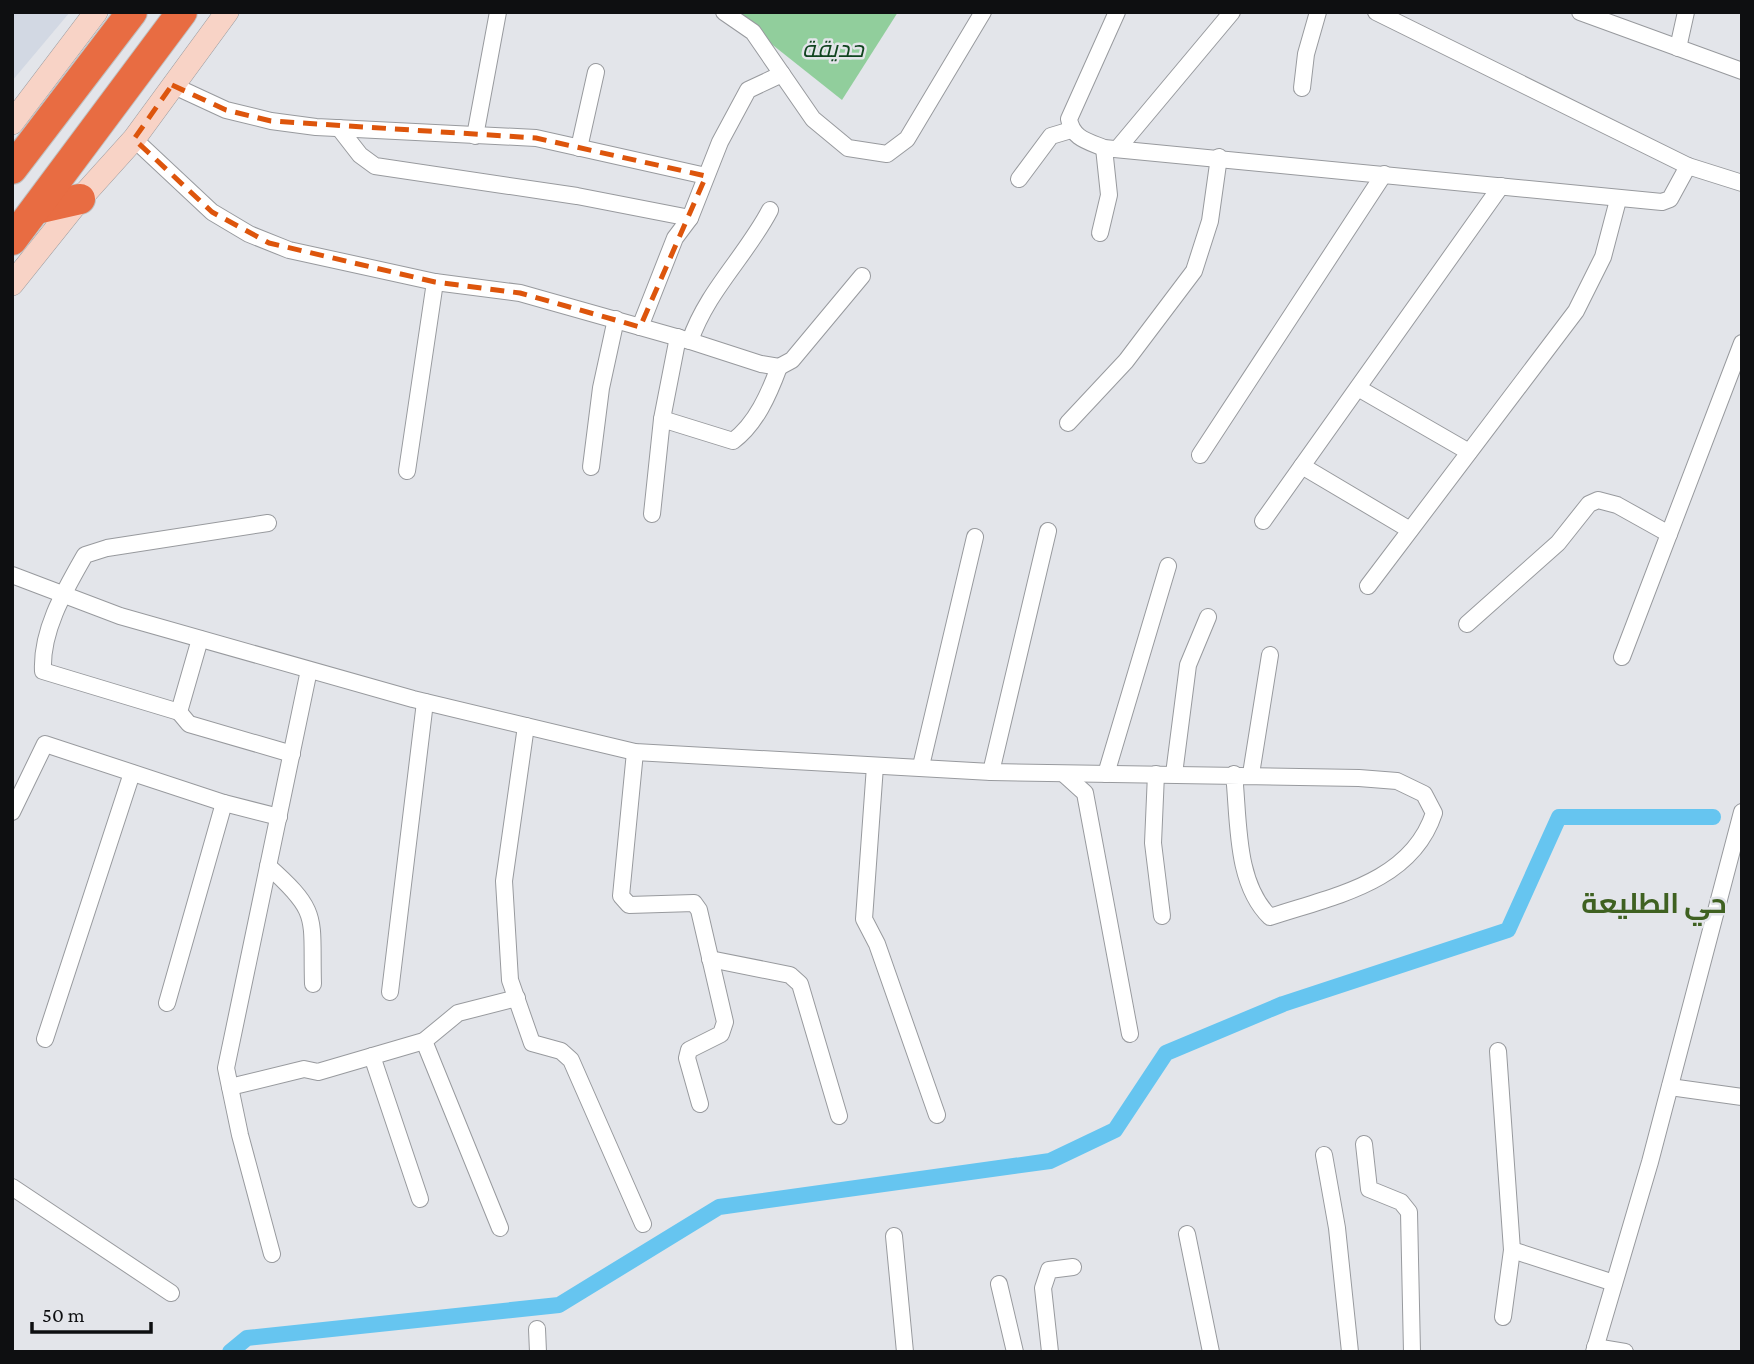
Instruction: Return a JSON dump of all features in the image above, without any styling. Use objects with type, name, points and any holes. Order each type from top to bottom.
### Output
[{"type":"highway","points":[[12,169],[132,12]]},
{"type":"highway","points":[[12,240],[182,12]]},
{"type":"highway","points":[[36,209],[80,199]]},
{"type":"main road","points":[[12,123],[96,12]]},
{"type":"main road","points":[[12,284],[80,199],[134,139],[227,12]]},
{"type":"street","points":[[475,135],[498,12]]},
{"type":"street","points":[[724,12],[753,32],[813,119],[848,148],[887,154],[908,139],[983,12]]},
{"type":"street","points":[[1117,12],[1069,119],[1071,130],[1080,139],[1112,148],[1618,200],[1662,202],[1670,198],[1688,166]]},
{"type":"street","points":[[1100,233],[1109,195],[1112,148],[1232,12]]},
{"type":"street","points":[[1303,88],[1306,54],[1318,12]]},
{"type":"street","points":[[1376,12],[1688,166],[1742,183]]},
{"type":"street","points":[[1580,12],[1742,71]]},
{"type":"street","points":[[1678,48],[1686,12]]},
{"type":"street","points":[[579,148],[596,72]]},
{"type":"street","points":[[640,327],[675,238],[690,218],[706,176],[748,90],[782,74]]},
{"type":"street","points":[[172,85],[248,116],[293,125],[536,138],[706,176]]},
{"type":"street","points":[[339,128],[360,155],[375,166],[475,179],[690,218]]},
{"type":"street","points":[[1018,179],[1051,136],[1071,130]]},
{"type":"street","points":[[134,139],[195,198],[249,234],[289,250],[435,282],[520,293],[779,367]]},
{"type":"street","points":[[1068,423],[1126,361],[1194,271],[1210,221],[1219,157]]},
{"type":"street","points":[[1200,455],[1384,174]]},
{"type":"street","points":[[1263,521],[1501,186]]},
{"type":"street","points":[[1368,586],[1576,311],[1603,257],[1618,200]]},
{"type":"street","points":[[652,514],[662,419],[684,339],[700,312],[758,233],[769,211]]},
{"type":"street","points":[[662,419],[733,441],[742,434],[770,393],[779,367],[792,360],[862,276]]},
{"type":"street","points":[[407,471],[435,282]]},
{"type":"street","points":[[591,467],[601,388],[616,319]]},
{"type":"street","points":[[1622,657],[1742,343]]},
{"type":"street","points":[[1358,388],[1469,452]]},
{"type":"street","points":[[1302,466],[1410,530]]},
{"type":"street","points":[[1467,624],[1559,543],[1588,504],[1598,500],[1617,505],[1668,534]]},
{"type":"street","points":[[268,523],[107,548],[85,555],[63,594],[42,654],[43,671],[179,712],[189,724],[292,754]]},
{"type":"street","points":[[990,772],[1048,531]]},
{"type":"street","points":[[921,766],[975,537]]},
{"type":"street","points":[[1106,774],[1168,566]]},
{"type":"street","points":[[12,575],[120,616],[309,670],[425,702],[635,752],[875,766],[921,766],[990,772],[1251,774],[1396,781],[1424,794],[1434,813],[1426,835],[1410,855],[1374,882],[1270,916],[1255,902],[1244,865],[1234,774]]},
{"type":"street","points":[[1174,774],[1188,665],[1208,617]]},
{"type":"street","points":[[179,712],[200,639]]},
{"type":"street","points":[[1251,774],[1270,655]]},
{"type":"street","points":[[272,1254],[226,1068],[309,670]]},
{"type":"street","points":[[390,992],[425,702]]},
{"type":"street","points":[[526,726],[504,881],[510,980],[532,1043],[561,1051],[570,1060],[643,1224]]},
{"type":"street","points":[[12,812],[45,744],[224,803],[279,817]]},
{"type":"street","points":[[635,752],[621,896],[629,905],[694,904],[699,910],[725,1022],[721,1034],[689,1050],[687,1058],[700,1104]]},
{"type":"street","points":[[875,766],[864,919],[877,944],[937,1115]]},
{"type":"street","points":[[45,1039],[132,773]]},
{"type":"street","points":[[1064,774],[1085,793],[1130,1034]]},
{"type":"street","points":[[1156,774],[1153,843],[1162,916]]},
{"type":"street","points":[[167,1003],[224,803]]},
{"type":"street","points":[[1625,1352],[1595,1350],[1670,1087],[1742,813]]},
{"type":"street","points":[[268,866],[300,895],[311,915],[313,984]]},
{"type":"street","points":[[710,959],[790,975],[800,984],[839,1116]]},
{"type":"street","points":[[230,1087],[304,1069],[317,1072],[424,1041],[458,1013],[517,998]]},
{"type":"street","points":[[424,1041],[500,1228]]},
{"type":"street","points":[[1498,1051],[1512,1251],[1503,1317]]},
{"type":"street","points":[[372,1056],[420,1199]]},
{"type":"street","points":[[1670,1087],[1742,1097]]},
{"type":"street","points":[[1364,1144],[1365,1180],[1369,1189],[1401,1202],[1409,1212],[1412,1352]]},
{"type":"street","points":[[1324,1154],[1337,1228],[1350,1352]]},
{"type":"street","points":[[12,1186],[171,1293]]},
{"type":"street","points":[[1187,1234],[1211,1352]]},
{"type":"street","points":[[894,1236],[905,1352]]},
{"type":"street","points":[[1512,1251],[1614,1283]]},
{"type":"street","points":[[1049,1352],[1043,1288],[1049,1270],[1073,1267]]},
{"type":"street","points":[[999,1284],[1014,1352]]},
{"type":"street","points":[[537,1328],[538,1352]]},
{"type":"highlighted area","points":[[172,85],[226,110],[271,121],[536,138],[706,176],[640,327],[520,293],[435,282],[269,243],[212,212],[134,139]]},
{"type":"shaded area","points":[[12,12],[70,12],[12,81]]},
{"type":"green space","name":"حديقة","points":[[731,12],[898,12],[842,100]]},
{"type":"waterway","points":[[230,1352],[247,1338],[559,1305],[719,1207],[1050,1161],[1115,1130],[1166,1053],[1283,1004],[1508,930],[1559,817],[1713,817]]},
{"type":"district","name":"حي الطليعة","points":[[1654,903]]}]
